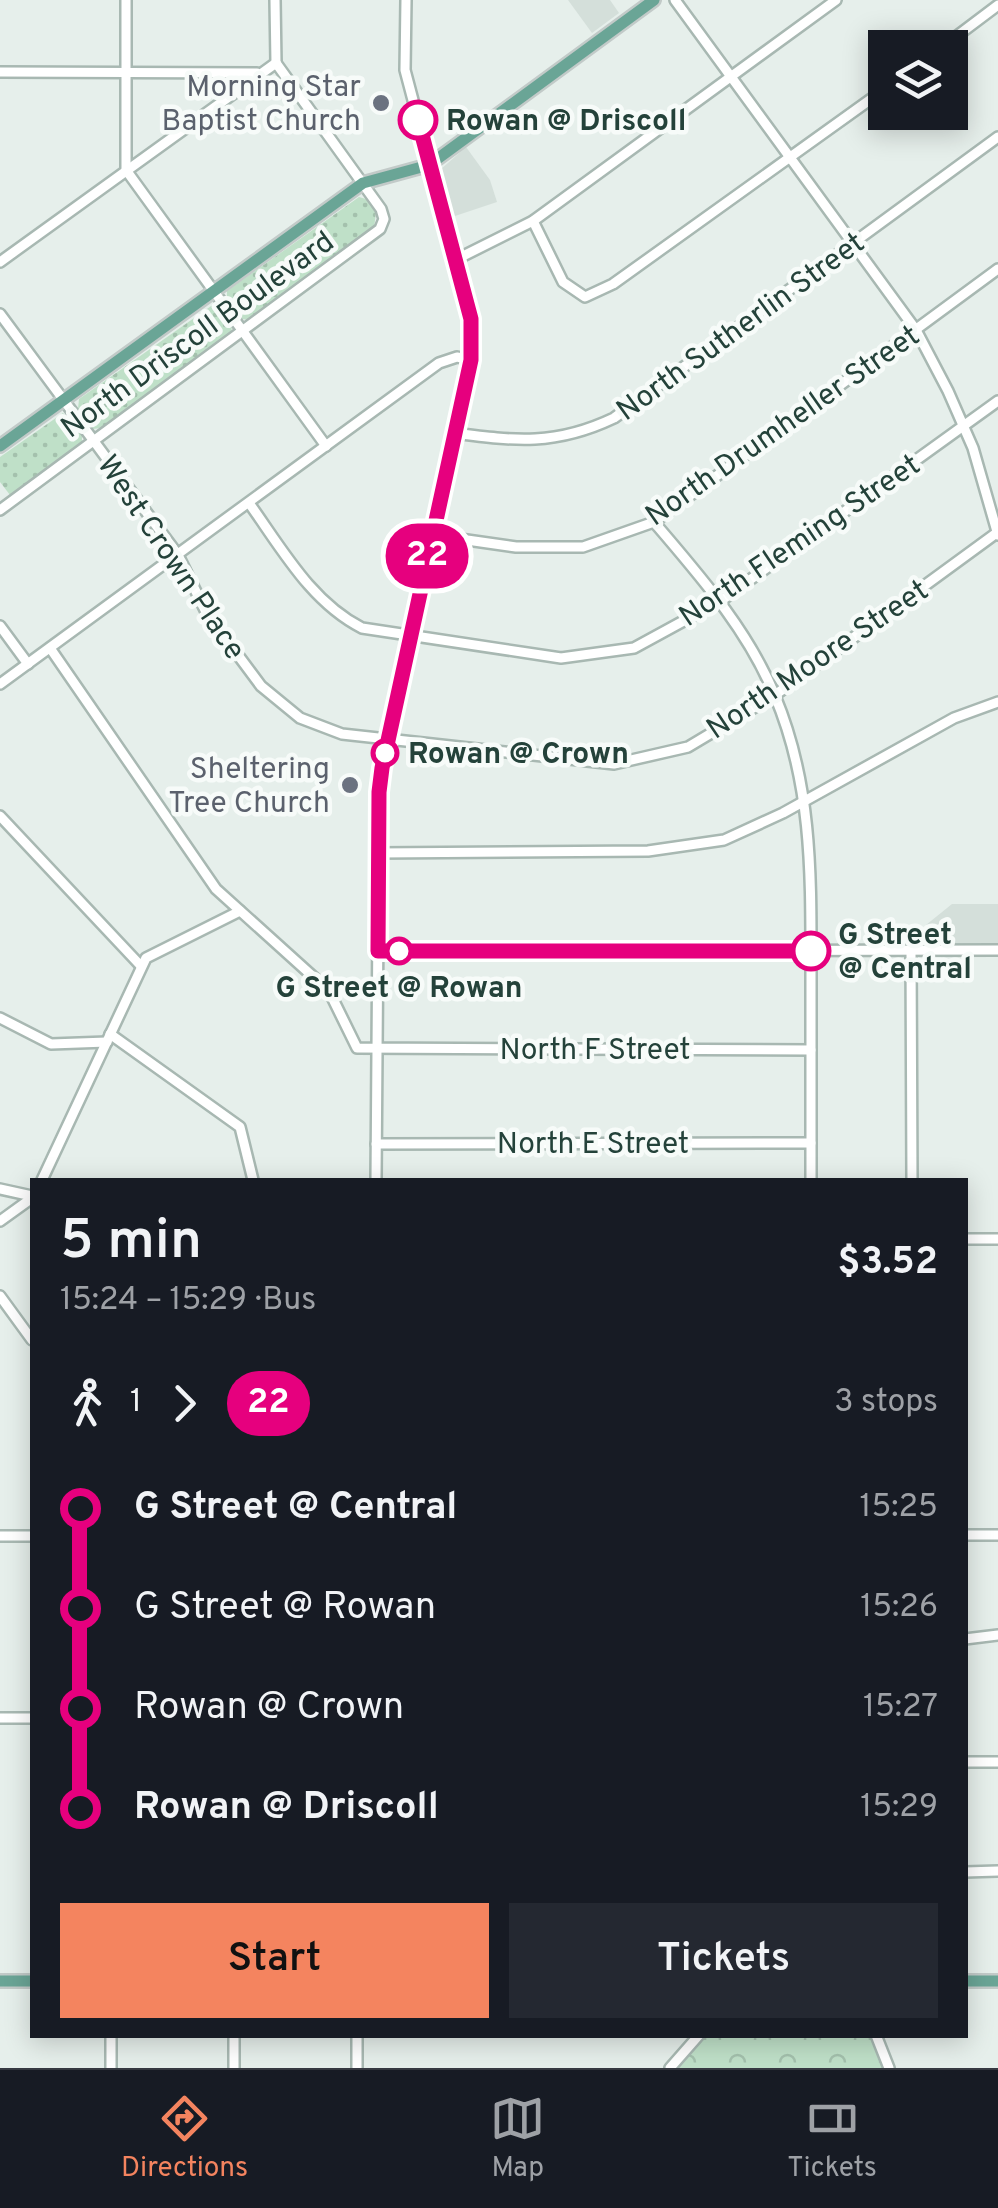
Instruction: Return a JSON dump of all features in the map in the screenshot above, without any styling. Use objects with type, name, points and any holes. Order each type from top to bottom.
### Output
[{"type":"main road","name":"North Driscoll Boulevard","points":[[0,446],[363,183],[429,164],[654,0]]},
{"type":"main road","points":[[0,1981],[30,1981]]},
{"type":"main road","points":[[968,1981],[998,1981]]},
{"type":"street","points":[[126,0],[126,170],[326,446]]},
{"type":"street","points":[[275,0],[276,63],[363,183]]},
{"type":"street","points":[[376,1178],[379,792],[387,740],[471,360],[471,319],[406,70],[406,0]]},
{"type":"street","points":[[675,0],[916,330],[964,426],[998,533]]},
{"type":"street","points":[[455,260],[533,221],[836,0]]},
{"type":"street","points":[[965,30],[998,6]]},
{"type":"street","points":[[0,262],[276,63]]},
{"type":"street","points":[[0,72],[258,73]]},
{"type":"street","points":[[533,221],[564,282],[585,296],[613,284],[868,101]]},
{"type":"street","name":"North Sutherlin Street","points":[[454,434],[544,440],[614,418],[998,138]]},
{"type":"street","name":"North Driscoll Boulevard","points":[[0,510],[376,234],[383,224],[383,214],[363,183]]},
{"type":"street","name":"North Drumheller Street","points":[[432,535],[516,547],[582,547],[654,522],[998,269]]},
{"type":"street","name":"West Crown Place","points":[[0,314],[178,555],[206,612],[260,686],[281,706],[321,728],[387,740]]},
{"type":"street","points":[[0,684],[440,363],[457,357],[471,360]]},
{"type":"street","name":"North Fleming Street","points":[[249,503],[328,607],[362,628],[561,658],[634,648],[722,600],[998,401]]},
{"type":"street","points":[[654,522],[722,600],[775,695],[805,799],[810,839],[811,1178]]},
{"type":"street","name":"North Moore Street","points":[[387,740],[614,764],[688,747],[775,695],[998,533]]},
{"type":"street","points":[[0,626],[28,664]]},
{"type":"street","points":[[50,648],[216,889],[329,990],[354,1044],[362,1049],[378,1049]]},
{"type":"street","points":[[378,853],[648,851],[724,840],[954,718],[998,702]]},
{"type":"street","points":[[0,816],[142,966]]},
{"type":"street","points":[[43,1178],[149,954],[240,910]]},
{"type":"street","points":[[911,950],[912,1178]]},
{"type":"street","points":[[378,951],[998,950]]},
{"type":"street","points":[[0,1018],[51,1044],[109,1038],[240,1127],[253,1178]]},
{"type":"street","name":"North F Street","points":[[378,1049],[812,1050]]},
{"type":"street","name":"North E Street","points":[[376,1144],[811,1143]]},
{"type":"street","points":[[0,1189],[30,1196]]},
{"type":"street","points":[[0,1220],[30,1198]]},
{"type":"street","points":[[968,1239],[998,1239]]},
{"type":"street","points":[[0,1296],[30,1337]]},
{"type":"street","points":[[968,1535],[998,1535]]},
{"type":"street","points":[[0,1536],[30,1536]]},
{"type":"street","points":[[968,1639],[998,1635]]},
{"type":"street","points":[[0,1718],[30,1718]]},
{"type":"street","points":[[968,1762],[998,1762]]},
{"type":"street","points":[[968,1872],[998,1872]]},
{"type":"street","points":[[110,2068],[111,2038]]},
{"type":"street","points":[[234,2038],[234,2068]]},
{"type":"street","points":[[357,2038],[357,2068]]},
{"type":"street","points":[[670,2068],[696,2038]]},
{"type":"street","points":[[877,2038],[889,2068]]},
{"type":"shaded area","points":[[568,0],[610,0],[619,13],[592,33]]},
{"type":"shaded area","points":[[466,147],[490,180],[497,202],[452,217],[440,170]]},
{"type":"shaded area","points":[[952,904],[998,904],[998,943],[952,943],[926,925]]},
{"type":"green space","points":[[359,197],[366,199],[376,212],[374,229],[249,320],[242,319],[227,299],[227,291]]},
{"type":"green space","points":[[214,304],[232,325],[231,334],[101,428],[93,429],[78,409],[79,399]]},
{"type":"green space","points":[[63,413],[82,433],[82,442],[10,495],[0,482],[0,457]]},
{"type":"green space","points":[[702,2038],[871,2038],[883,2068],[677,2068]]},
{"type":"bus line","name":"22","points":[[418,120],[473,338],[382,768],[378,951],[811,951]]},
{"type":"place","name":"Morning Star Baptist Church","points":[[381,103]]},
{"type":"place","name":"Rowan @ Driscoll","points":[[418,120]]},
{"type":"place","name":"Rowan @ Crown","points":[[385,753]]},
{"type":"place","name":"Sheltering Tree Church","points":[[350,785]]},
{"type":"place","name":"G Street @ Rowan","points":[[399,951]]},
{"type":"place","name":"G Street @ Central","points":[[811,951]]}]
